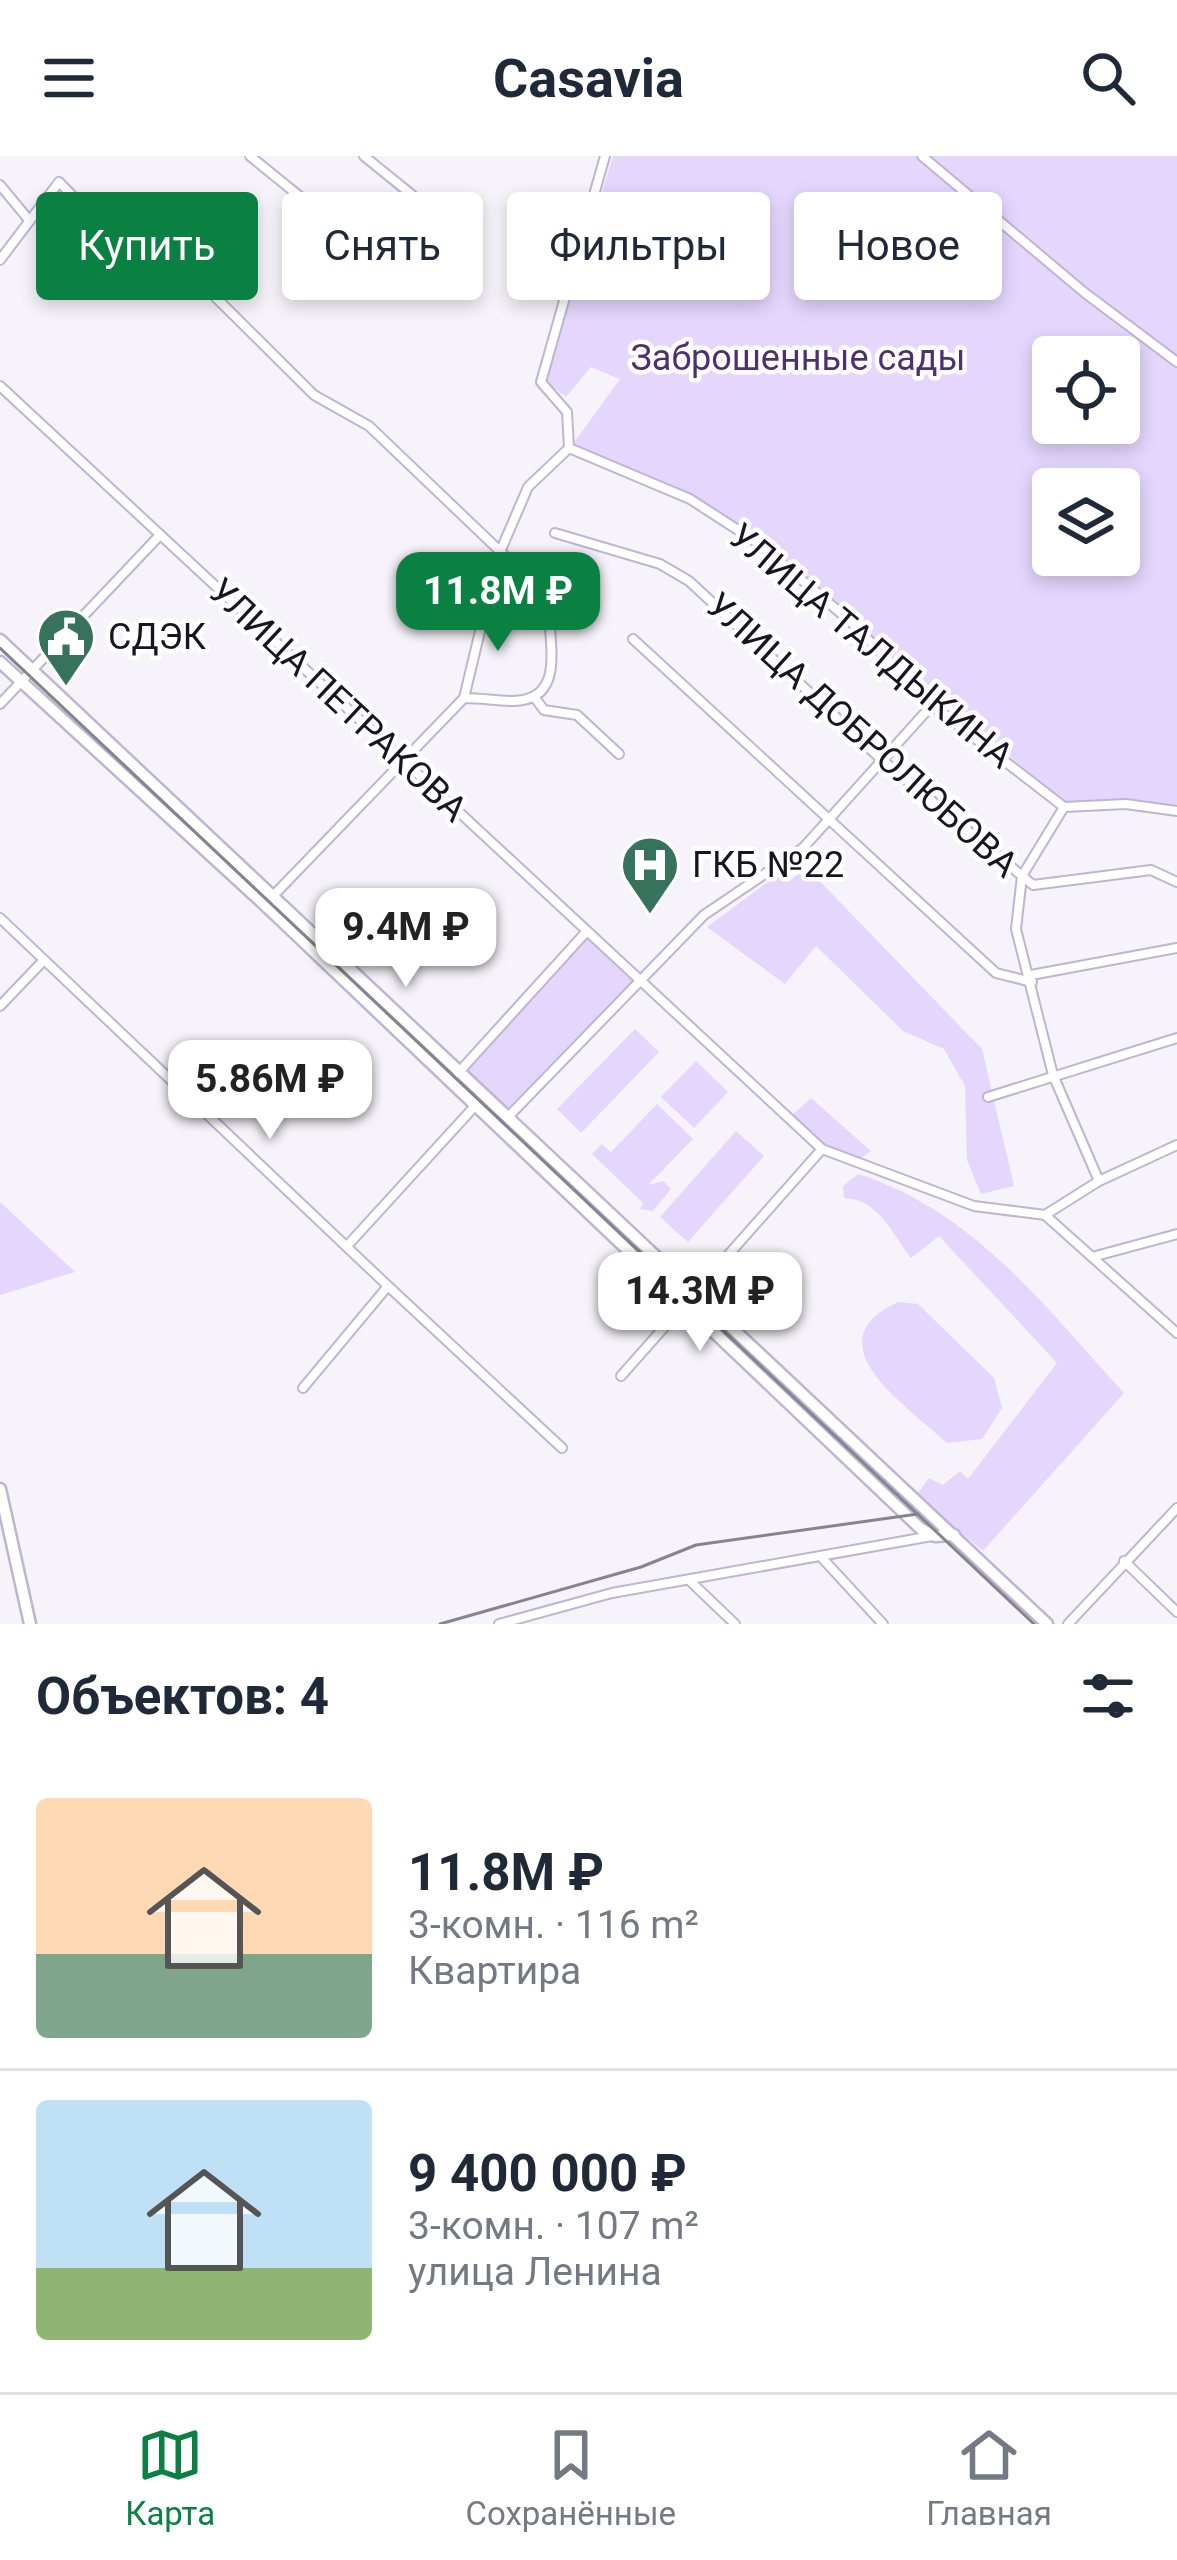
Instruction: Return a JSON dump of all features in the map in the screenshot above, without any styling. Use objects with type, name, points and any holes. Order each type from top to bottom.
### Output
[{"type":"main road","points":[[0,640],[1047,1624]]},
{"type":"main road","points":[[0,662],[914,1522],[935,1536],[954,1534]]},
{"type":"main road","points":[[0,1489],[4,1524],[30,1624]]},
{"type":"street","points":[[250,156],[373,259],[397,270],[438,216],[364,156]]},
{"type":"street","points":[[500,552],[528,487],[569,448],[567,412],[541,382],[605,156]]},
{"type":"street","points":[[922,156],[1085,293],[1177,362]]},
{"type":"street","points":[[0,260],[59,182],[151,277],[170,251],[314,395],[368,425],[549,598],[553,667],[548,688],[535,698],[464,698]]},
{"type":"street","points":[[0,185],[29,220]]},
{"type":"street","name":"УЛИЦА ПЕТРАКОВА","points":[[0,386],[822,1149],[974,1206],[1045,1214]]},
{"type":"street","name":"УЛИЦА ТАЛДЫКИНА","points":[[569,448],[690,500],[761,545],[851,622],[932,705],[1064,807]]},
{"type":"street","name":"УЛИЦА ДОБРОЛЮБОВА","points":[[555,532],[660,564],[688,581],[880,758],[1033,885],[1151,870],[1177,882]]},
{"type":"street","points":[[0,704],[160,535]]},
{"type":"street","points":[[273,896],[464,698],[488,598]]},
{"type":"street","points":[[633,639],[996,973],[1031,978],[1177,948]]},
{"type":"street","points":[[535,698],[544,710],[577,716],[619,754]]},
{"type":"street","points":[[507,1118],[704,915],[802,848],[932,705]]},
{"type":"street","points":[[1099,1181],[1053,1075],[1016,929],[1022,876],[1064,807],[1126,804],[1177,812]]},
{"type":"street","points":[[0,918],[562,1448]]},
{"type":"street","points":[[449,1083],[587,931]]},
{"type":"street","points":[[0,1006],[44,960]]},
{"type":"street","points":[[988,1096],[1177,1038]]},
{"type":"street","points":[[347,1246],[474,1107]]},
{"type":"street","points":[[1177,1145],[1099,1181],[1045,1214],[1177,1333]]},
{"type":"street","points":[[621,1376],[822,1149]]},
{"type":"street","points":[[1091,1257],[1177,1234]]},
{"type":"street","points":[[303,1388],[388,1286]]},
{"type":"street","points":[[1068,1624],[1177,1508]]},
{"type":"street","points":[[907,1542],[914,1522]]},
{"type":"street","points":[[499,1624],[688,1579],[935,1536]]},
{"type":"street","points":[[822,1558],[883,1624]]},
{"type":"street","points":[[1124,1561],[1177,1612]]},
{"type":"street","points":[[688,1579],[735,1624]]},
{"type":"green space","name":"Заброшенные сады","points":[[613,156],[1177,156],[1177,815],[1143,800],[1066,805],[771,549],[680,493],[573,444],[620,379],[591,367],[566,397],[546,382],[570,300],[770,300],[770,192],[602,192]]},
{"type":"green space","points":[[806,867],[982,1049],[1014,1186],[981,1194],[967,1160],[965,1086],[944,1049],[903,1031],[816,946],[785,984],[707,927],[776,876],[788,882]]},
{"type":"green space","points":[[585,936],[635,983],[509,1113],[462,1068]]},
{"type":"green space","points":[[635,1029],[659,1052],[581,1133],[557,1109]]},
{"type":"green space","points":[[696,1061],[728,1092],[694,1128],[661,1097]]},
{"type":"green space","points":[[811,1098],[871,1151],[858,1160],[824,1147],[792,1115]]},
{"type":"green space","points":[[657,1104],[693,1139],[648,1185],[663,1181],[671,1189],[653,1211],[640,1209],[643,1203],[592,1154],[602,1144],[611,1152]]},
{"type":"green space","points":[[736,1131],[764,1156],[688,1242],[660,1217]]},
{"type":"green space","points":[[858,1174],[937,1212],[972,1237],[1036,1296],[1124,1393],[983,1551],[916,1496],[929,1478],[943,1485],[960,1471],[968,1479],[1057,1363],[939,1236],[911,1258],[875,1210],[844,1198],[843,1186]]},
{"type":"green space","points":[[0,1202],[75,1272],[0,1295]]},
{"type":"green space","points":[[898,1302],[918,1304],[994,1378],[1002,1408],[982,1439],[947,1443],[875,1374],[864,1355],[863,1336],[873,1318]]},
{"type":"tram line","points":[[0,648],[1034,1624]]},
{"type":"tram line","points":[[440,1624],[641,1567],[696,1545],[918,1514]]},
{"type":"place","name":"СДЭК","points":[[66,688]]},
{"type":"place","name":"ГКБ №22","points":[[650,916]]}]
